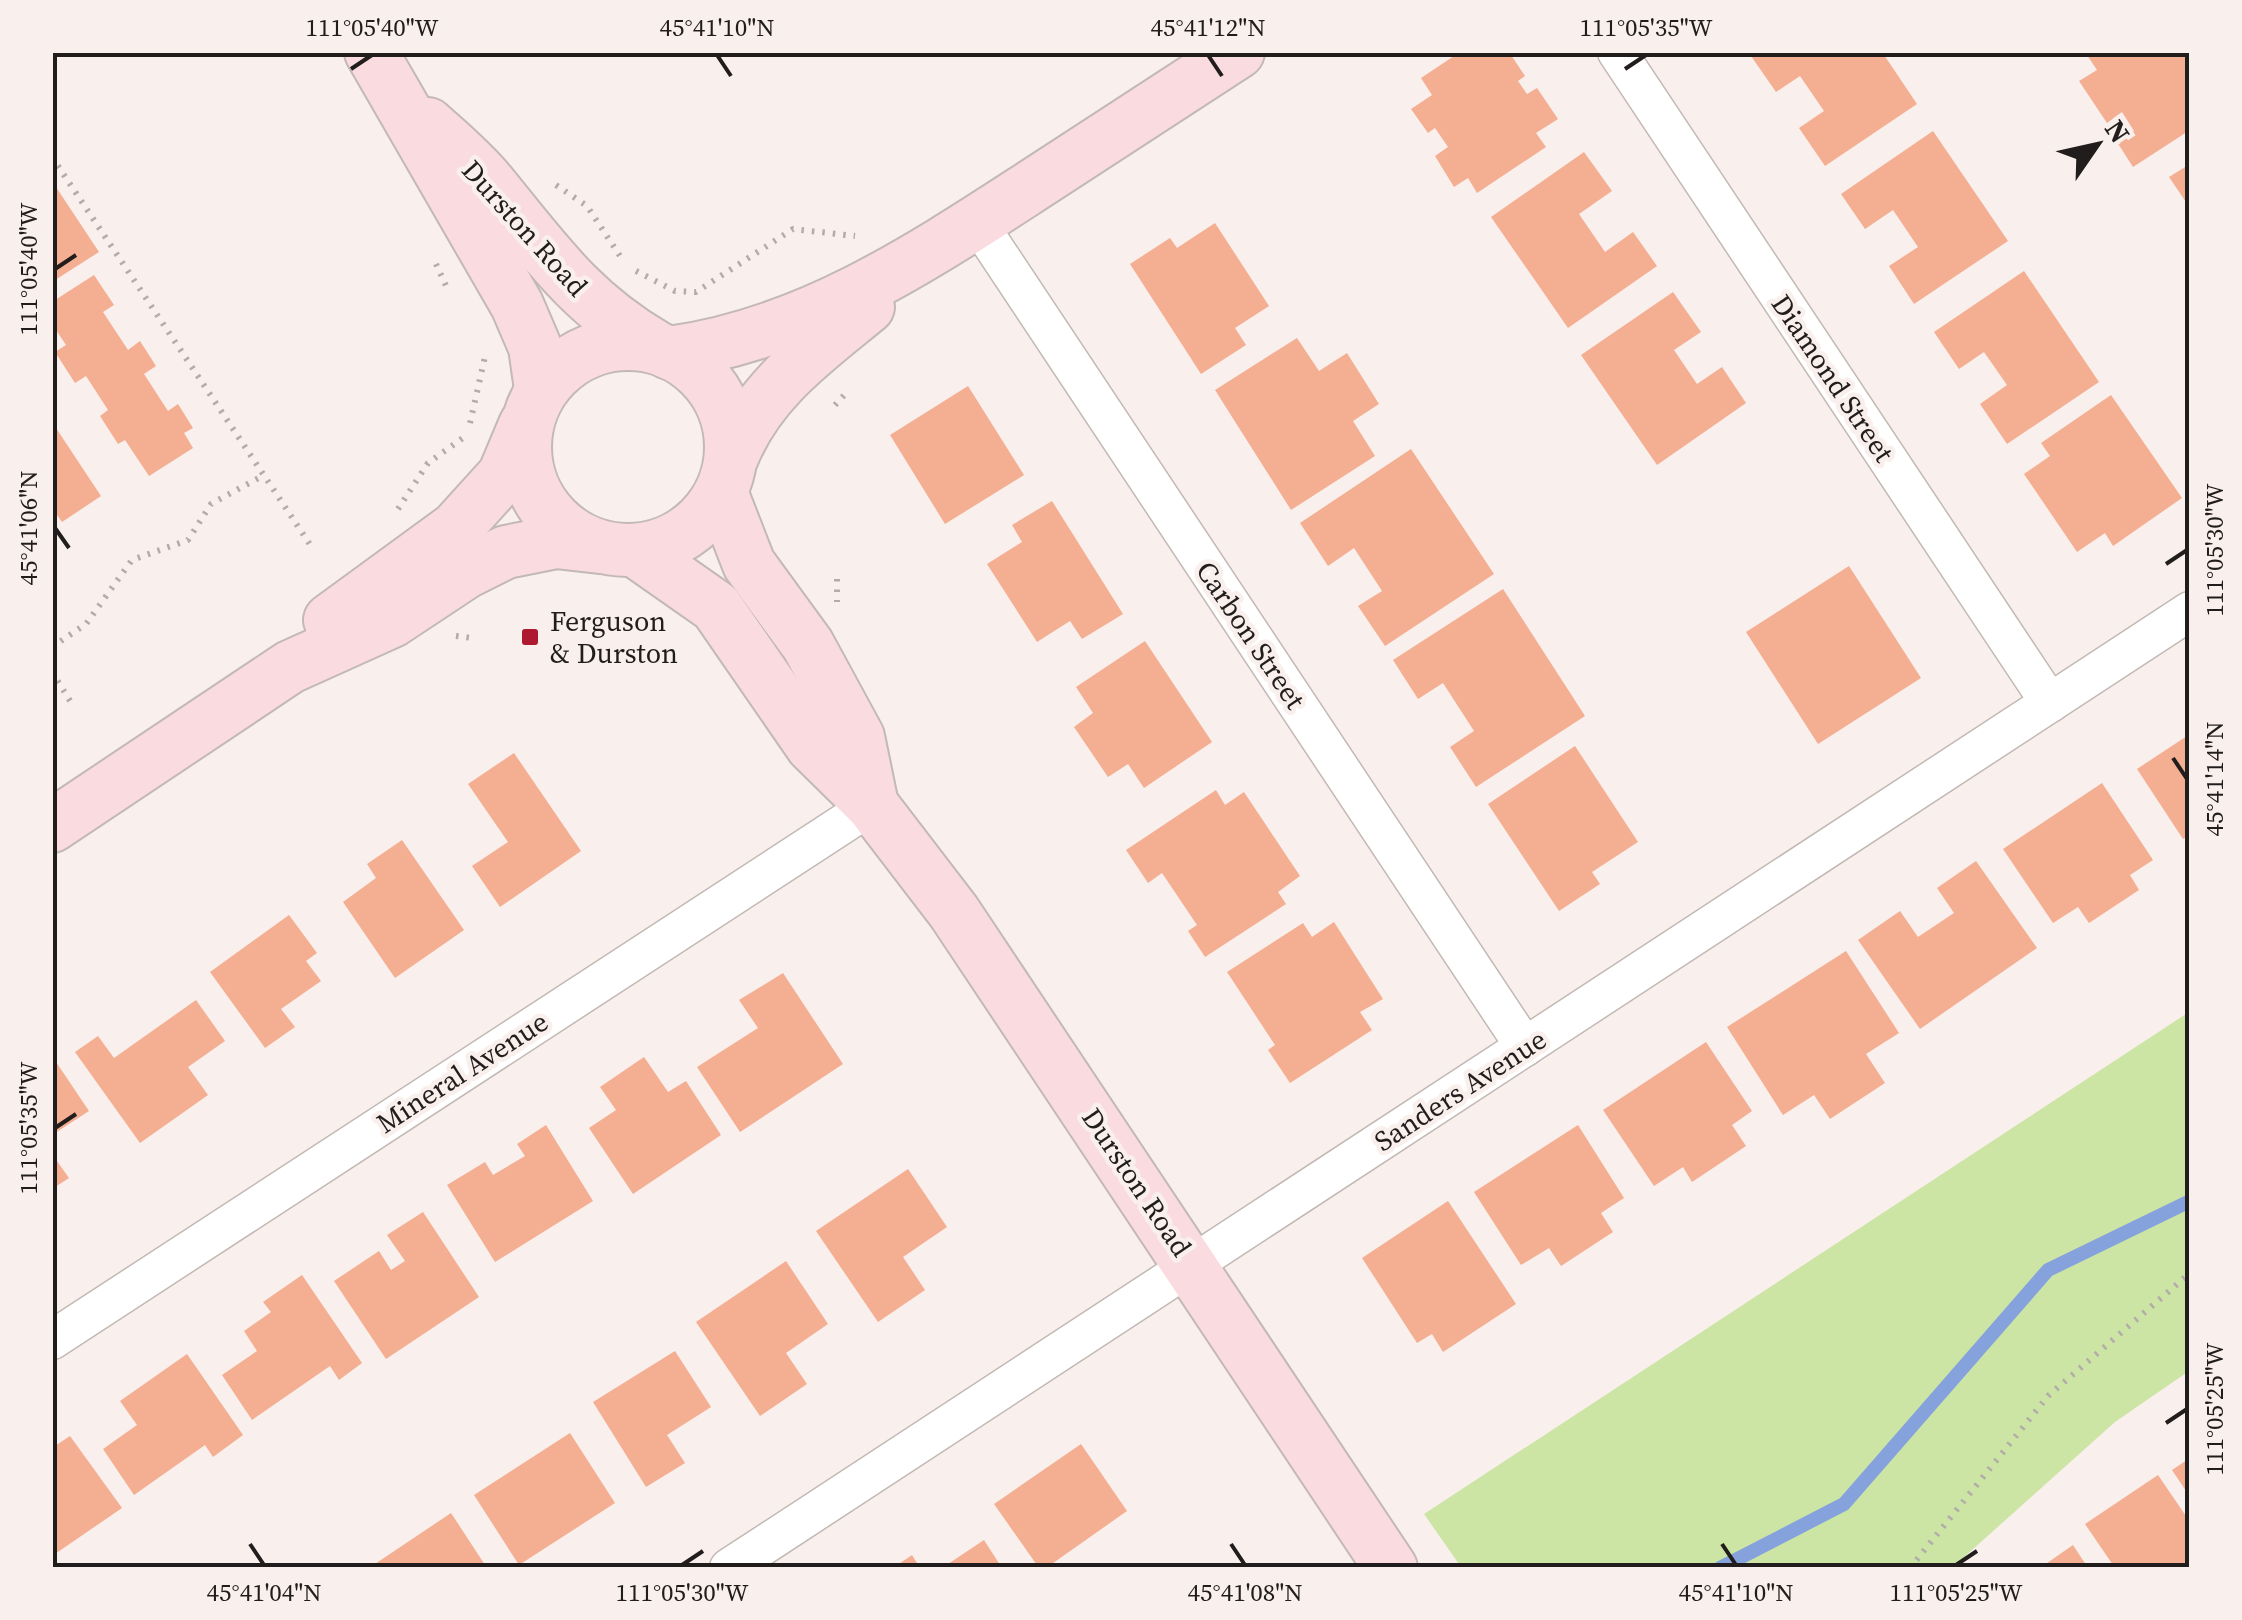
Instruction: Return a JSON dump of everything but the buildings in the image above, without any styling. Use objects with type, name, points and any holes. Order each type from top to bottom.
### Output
[{"type":"street","name":"Durston Road","points":[[372,52],[402,99],[443,183],[516,305],[536,347],[535,404]]},
{"type":"street","points":[[663,350],[741,342],[818,311],[959,234],[1238,52]]},
{"type":"street","name":"Diamond Street","points":[[1617,52],[2050,703]]},
{"type":"street","name":"Durston Road","points":[[402,99],[488,181],[564,279],[615,323],[663,350]]},
{"type":"street","points":[[52,826],[290,667],[392,621],[466,572],[506,552],[556,542],[618,549],[671,542],[701,522],[727,475],[742,431],[768,392],[959,234]]},
{"type":"street","name":"Carbon Street","points":[[959,234],[1525,1047]]},
{"type":"street","points":[[290,667],[324,624],[456,528],[504,475],[535,404],[563,365],[592,349],[624,342],[663,350],[689,362],[714,388],[729,422],[727,475]]},
{"type":"street","points":[[535,404],[524,451],[531,483],[546,511],[570,534],[618,549]]},
{"type":"street","name":"Durston Road","points":[[727,475],[750,564],[808,645],[858,738],[872,805]]},
{"type":"street","name":"Durston Road","points":[[618,549],[716,607],[812,746],[872,805],[954,912],[1391,1568]]},
{"type":"street","name":"Sanders Avenue","points":[[729,1568],[2190,611]]},
{"type":"street","name":"Mineral Avenue","points":[[52,1340],[872,805]]},
{"type":"path","points":[[52,157],[313,549]]},
{"type":"path","points":[[588,206],[632,268],[675,291],[696,292],[793,229]]},
{"type":"path","points":[[436,271],[454,298]]},
{"type":"path","points":[[428,463],[466,436],[487,345]]},
{"type":"path","points":[[52,647],[86,624],[132,560],[188,540],[211,504],[264,474]]},
{"type":"path","points":[[52,672],[72,704]]},
{"type":"path","points":[[1910,1568],[2048,1396],[2190,1273]]},
{"type":"green space","points":[[2189,1012],[2189,1371],[2115,1422],[1953,1567],[1461,1567],[1424,1514]]},
{"type":"waterway","points":[[1720,1568],[1844,1504],[2048,1270],[2190,1201]]},
{"type":"place","name":"Ferguson & Durston","points":[[530,637]]}]
